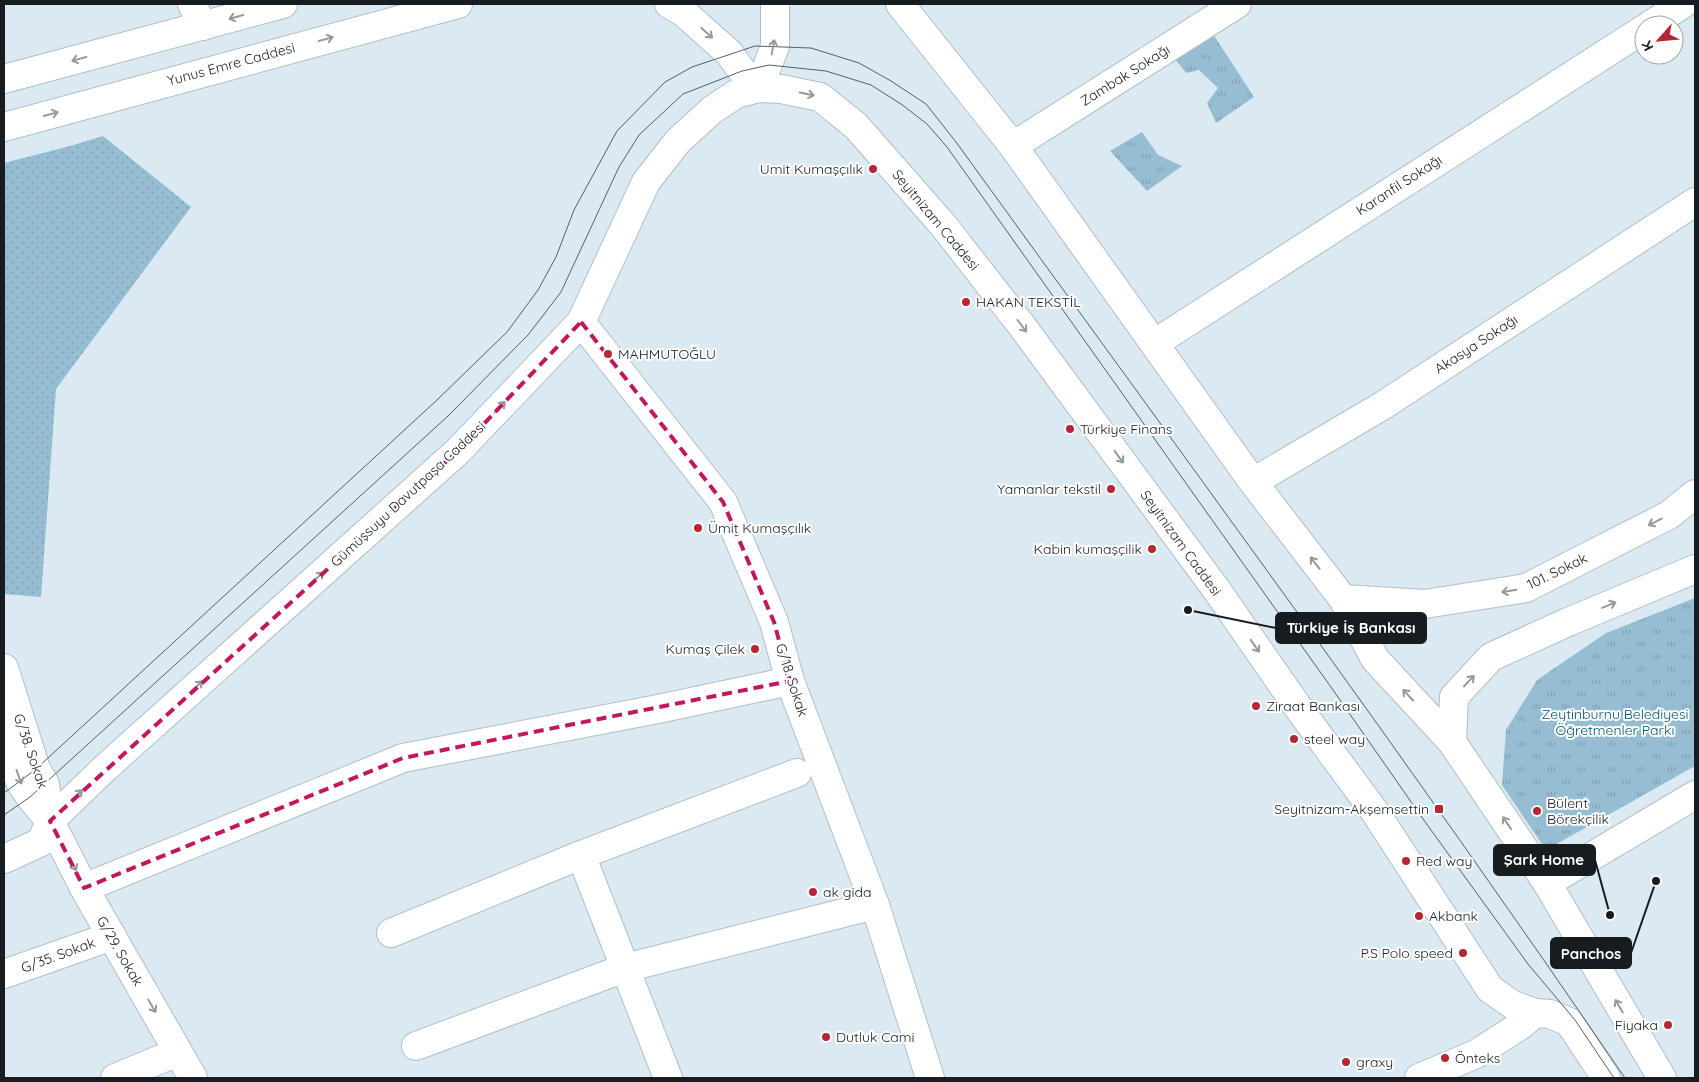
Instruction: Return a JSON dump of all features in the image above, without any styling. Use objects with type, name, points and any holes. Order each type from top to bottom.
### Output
[{"type":"street","points":[[4,79],[198,15],[283,4]]},
{"type":"street","name":"Yunus Emre Caddesi","points":[[4,127],[458,4]]},
{"type":"street","points":[[669,4],[683,12],[729,53],[742,71],[759,88],[769,65],[774,46],[775,4]]},
{"type":"street","points":[[900,4],[1013,146],[1253,482],[1343,599],[1375,660],[1452,742],[1547,883],[1662,1078]]},
{"type":"street","name":"Zambak Sokağı","points":[[1013,146],[1237,4]]},
{"type":"street","points":[[1666,15],[1683,4]]},
{"type":"street","name":"Karanfil Sokağı","points":[[1155,343],[1634,35]]},
{"type":"street","name":"Gümüşsuyu Davutpaşa Caddesi","points":[[4,859],[41,842],[50,821],[104,769],[458,451],[581,322],[646,182],[678,141],[712,110],[736,94],[759,88]]},
{"type":"street","name":"Seyitnizam Caddesi","points":[[759,88],[781,89],[820,97],[856,126],[943,225],[1022,326],[1216,589],[1302,713],[1375,812],[1490,989],[1513,1005],[1535,1013],[1550,1014],[1569,1022],[1606,1078]]},
{"type":"street","name":"Akasya Sokağı","points":[[1253,482],[1382,406],[1695,202]]},
{"type":"street","name":"G/18. Sokak","points":[[581,322],[723,502],[774,622],[790,681],[875,905],[930,1078]]},
{"type":"street","name":"101. Sokak","points":[[1343,599],[1425,604],[1526,588],[1669,515],[1695,494]]},
{"type":"street","points":[[1452,742],[1454,697],[1491,657],[1568,622],[1695,569]]},
{"type":"street","name":"G/38. Sokak","points":[[4,668],[36,769],[44,784],[50,821]]},
{"type":"street","points":[[84,888],[404,758],[658,709],[790,681]]},
{"type":"street","name":"G/38. Sokak","points":[[5,741],[20,782],[50,821]]},
{"type":"street","points":[[391,933],[581,855],[797,773]]},
{"type":"street","points":[[1547,883],[1695,795]]},
{"type":"street","name":"G/29. Sokak","points":[[50,821],[84,888],[193,1078]]},
{"type":"street","points":[[581,855],[668,1078]]},
{"type":"street","points":[[416,1046],[626,968],[875,905]]},
{"type":"street","name":"G/35. Sokak","points":[[4,974],[112,936]]},
{"type":"street","points":[[1419,1078],[1476,1054],[1521,1025],[1535,1013]]},
{"type":"street","points":[[115,1078],[178,1052]]},
{"type":"highlighted area","points":[[581,322],[723,502],[774,622],[790,681],[403,758],[84,888],[50,821],[458,451]]},
{"type":"green space","points":[[1213,34],[1254,97],[1216,123],[1207,103],[1218,88],[1199,70],[1186,73],[1174,58]]},
{"type":"green space","points":[[1142,132],[1158,155],[1182,166],[1147,191],[1110,151]]},
{"type":"green space","points":[[103,136],[191,207],[56,389],[41,597],[4,594],[4,163]]},
{"type":"green space","name":"Zeytinburnu Belediyesi Öğretmenler Parkı","points":[[1695,598],[1695,766],[1546,850],[1502,785],[1506,730],[1537,680],[1606,633]]},
{"type":"tram line","points":[[4,793],[36,769],[437,400],[507,332],[538,290],[556,257],[574,210],[617,131],[665,82],[692,67],[755,46],[811,48],[859,63],[926,104],[956,142],[1378,725],[1625,1078]]},
{"type":"tram line","points":[[4,815],[30,797],[448,416],[528,335],[561,292],[619,167],[639,135],[683,94],[742,71],[769,65],[826,71],[871,85],[901,104],[927,124],[947,147],[1423,819],[1528,964],[1575,1020],[1614,1078]]},
{"type":"place","name":"Umit Kumaşçılık","points":[[873,169]]},
{"type":"place","name":"HAKAN TEKSTİL","points":[[966,302]]},
{"type":"place","name":"MAHMUTOĞLU","points":[[608,354]]},
{"type":"place","name":"Türkiye Finans","points":[[1070,429]]},
{"type":"place","name":"Yamanlar tekstil","points":[[1111,489]]},
{"type":"place","name":"Ümit Kumaşçılık","points":[[698,528]]},
{"type":"place","name":"Kabin kumaşçilik","points":[[1152,549]]},
{"type":"place","name":"Türkiye İş Bankası","points":[[1188,610]]},
{"type":"place","name":"Kumaş Çilek","points":[[755,649]]},
{"type":"place","name":"Ziraat Bankası","points":[[1256,706]]},
{"type":"place","name":"steel way","points":[[1294,739]]},
{"type":"place","name":"Seyitnizam-Akşemsettin","points":[[1439,809]]},
{"type":"place","name":"Bülent Börekçilik","points":[[1537,811]]},
{"type":"place","name":"Red way","points":[[1406,861]]},
{"type":"place","name":"Panchos","points":[[1656,881]]},
{"type":"place","name":"ak gida","points":[[813,892]]},
{"type":"place","name":"Şark Home","points":[[1610,915]]},
{"type":"place","name":"Akbank","points":[[1419,916]]},
{"type":"place","name":"P.S Polo speed","points":[[1463,953]]},
{"type":"place","name":"Fiyaka","points":[[1668,1025]]},
{"type":"place","name":"Dutluk Cami","points":[[826,1037]]},
{"type":"place","name":"Önteks","points":[[1445,1058]]},
{"type":"place","name":"graxy","points":[[1346,1062]]}]
